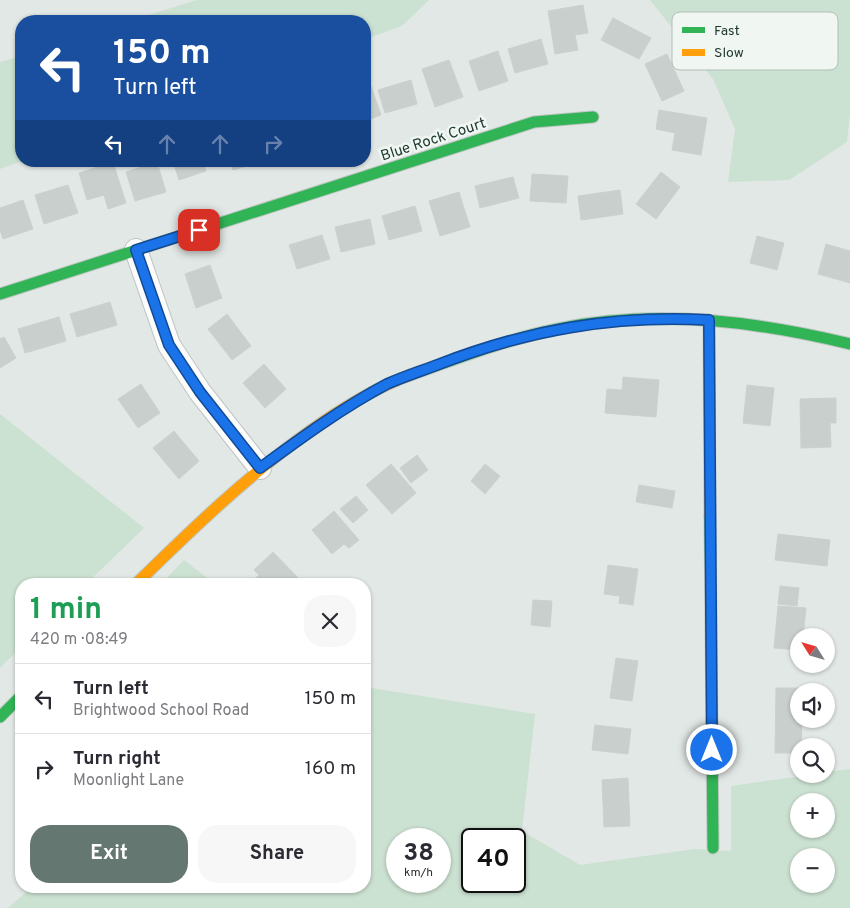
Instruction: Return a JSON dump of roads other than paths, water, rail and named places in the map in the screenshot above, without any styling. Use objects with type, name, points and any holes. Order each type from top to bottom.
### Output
[{"type":"street","name":"Blue Rock Court","points":[[0,294],[534,122],[593,117]]},
{"type":"street","points":[[136,250],[169,345],[200,392],[260,468]]},
{"type":"street","points":[[142,578],[208,514],[260,468],[325,420],[388,384],[456,358],[528,335],[599,322],[674,318],[709,320],[792,331],[850,344]]},
{"type":"street","points":[[709,320],[713,848]]},
{"type":"street","points":[[0,717],[15,702]]}]
